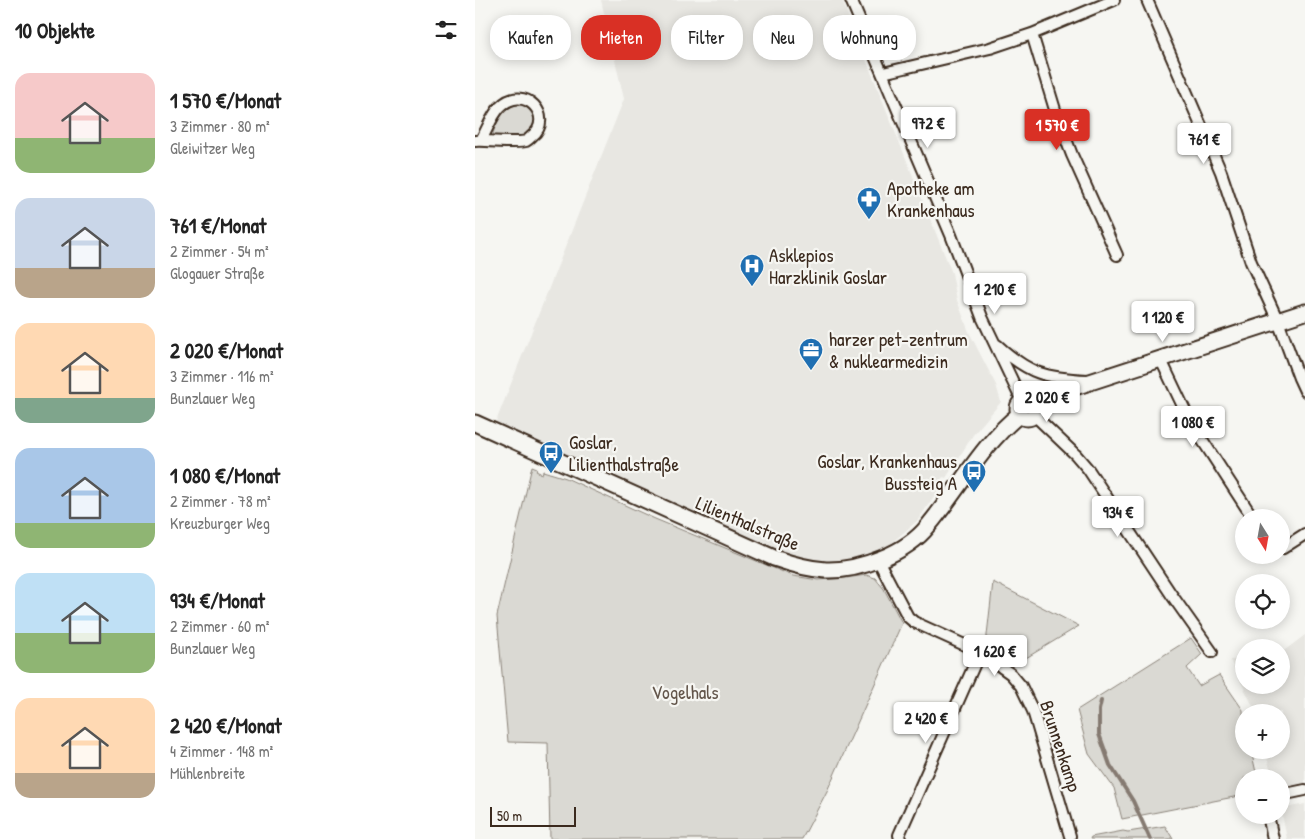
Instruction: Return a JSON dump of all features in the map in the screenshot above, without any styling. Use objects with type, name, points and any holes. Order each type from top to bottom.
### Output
[{"type":"street","points":[[851,0],[951,235],[982,317],[1028,409],[1076,455],[1088,470],[1212,652]]},
{"type":"street","points":[[883,73],[963,55],[1032,34],[1114,0]]},
{"type":"street","points":[[1147,0],[1221,172],[1251,262],[1278,321],[1305,390]]},
{"type":"street","points":[[1032,34],[1056,113],[1072,155],[1117,255]]},
{"type":"street","points":[[523,98],[534,104],[539,114],[540,122],[537,132],[526,141],[478,140],[499,107],[510,99],[523,98]]},
{"type":"street","name":"Lilienthalstraße","points":[[475,424],[773,558],[798,566],[827,570],[856,566],[878,560],[903,547],[927,528],[991,442],[1007,425],[1050,395],[1305,312]]},
{"type":"street","points":[[994,341],[1017,362],[1031,370],[1065,379],[1096,380]]},
{"type":"street","points":[[1161,360],[1190,421],[1247,509]]},
{"type":"street","points":[[1290,544],[1305,534]]},
{"type":"street","name":"Brunnenkamp","points":[[878,560],[909,617],[920,626],[980,652],[1011,674],[1021,686],[1033,710],[1069,838]]},
{"type":"street","points":[[900,839],[899,835],[980,652]]},
{"type":"street","points":[[1290,793],[1305,790]]},
{"type":"street","points":[[1270,824],[1273,839]]},
{"type":"shaded area","name":"Asklepios Harzklinik Goslar","points":[[601,0],[842,0],[848,15],[823,15],[823,60],[866,60],[952,273],[957,300],[969,332],[996,385],[1001,402],[973,435],[946,478],[943,477],[939,484],[941,486],[918,520],[879,554],[844,562],[816,564],[792,560],[495,424],[624,99],[615,60],[661,60],[661,15],[604,15]]},
{"type":"shaded area","points":[[1305,635],[1305,784],[1290,786],[1290,769],[1270,769],[1267,759],[1290,759],[1290,704],[1252,704],[1247,694],[1290,694],[1290,646]]},
{"type":"shaded area","points":[[1230,660],[1235,660],[1235,670]]},
{"type":"shaded area","points":[[1305,804],[1305,839],[1287,839],[1284,824],[1290,824],[1290,807]]},
{"type":"green space","points":[[518,103],[526,106],[534,113],[535,120],[532,131],[520,137],[495,138],[493,133],[499,119],[505,111]]},
{"type":"green space","name":"Vogelhals","points":[[532,466],[537,468],[536,471],[542,474],[543,471],[566,478],[655,519],[793,576],[818,580],[866,575],[875,578],[884,589],[902,623],[827,791],[802,839],[550,839],[548,743],[508,742],[497,616]]},
{"type":"green space","points":[[993,582],[1079,626],[1016,664],[986,644]]},
{"type":"green space","points":[[1191,638],[1202,654],[1187,668],[1199,686],[1219,675],[1239,704],[1235,704],[1235,759],[1253,759],[1255,769],[1235,769],[1235,797],[1122,819],[1114,788],[1089,754],[1077,710]]},
{"type":"green space","points":[[1165,826],[1173,839],[1090,839],[1091,837],[1123,831],[1128,832]]},
{"type":"waterway","points":[[1101,701],[1099,734],[1110,765],[1133,801],[1150,839]]},
{"type":"place","name":"Apotheke am Krankenhaus","points":[[869,220]]},
{"type":"place","name":"Asklepios Harzklinik Goslar","points":[[752,287]]},
{"type":"place","name":"harzer pet-zentrum & nuklearmedizin","points":[[811,371]]},
{"type":"place","name":"Goslar, Lilienthalstraße","points":[[551,474]]},
{"type":"place","name":"Goslar, Krankenhaus Bussteig A","points":[[974,493]]}]
